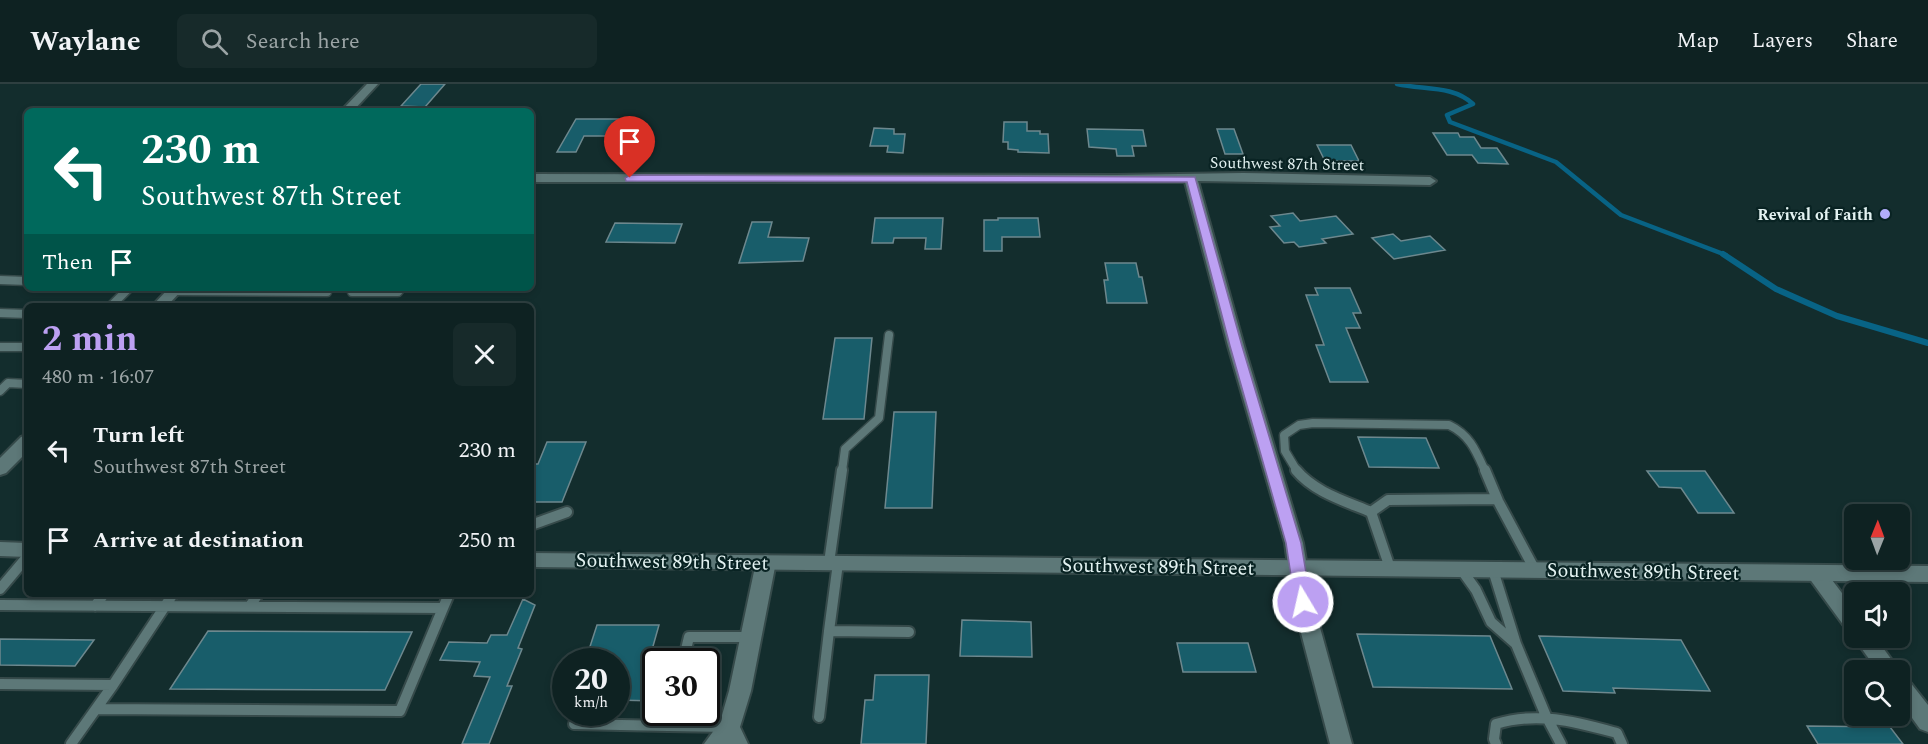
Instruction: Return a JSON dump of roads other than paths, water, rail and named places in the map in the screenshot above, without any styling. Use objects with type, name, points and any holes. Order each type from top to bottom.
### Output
[{"type":"street","points":[[350,108],[373,84]]},
{"type":"street","name":"Southwest 87th Street","points":[[534,178],[1191,179],[1243,177],[1430,181]]},
{"type":"street","points":[[1191,179],[1236,346],[1294,543],[1303,602],[1341,744]]},
{"type":"street","points":[[162,303],[174,291]]},
{"type":"street","points":[[1,466],[24,444]]},
{"type":"street","points":[[0,549],[24,550]]},
{"type":"street","name":"Southwest 89th Street","points":[[534,560],[1928,574]]},
{"type":"street","points":[[727,738],[752,637],[766,562]]},
{"type":"street","points":[[1816,573],[1844,611]]},
{"type":"street","points":[[1872,648],[1881,660]]},
{"type":"street","points":[[1910,698],[1928,722]]},
{"type":"lane","points":[[0,280],[24,280]]},
{"type":"lane","points":[[114,303],[126,291]]},
{"type":"lane","points":[[286,291],[327,292]]},
{"type":"lane","points":[[352,292],[399,291]]},
{"type":"lane","points":[[0,314],[24,314]]},
{"type":"lane","points":[[819,717],[845,449],[879,418],[889,335]]},
{"type":"lane","points":[[0,347],[24,347]]},
{"type":"lane","points":[[0,391],[8,383],[24,384]]},
{"type":"lane","points":[[1390,568],[1371,512],[1330,495],[1296,474],[1283,443],[1284,435],[1299,425],[1313,423],[1449,425],[1462,431],[1474,446],[1497,499],[1535,570]]},
{"type":"lane","points":[[1371,512],[1388,500],[1497,499]]},
{"type":"lane","points":[[534,524],[567,512]]},
{"type":"lane","points":[[0,589],[24,561]]},
{"type":"lane","points":[[1461,569],[1476,590],[1491,621],[1516,644]]},
{"type":"lane","points":[[1493,570],[1516,644],[1546,716],[1561,744]]},
{"type":"lane","points":[[95,606],[102,597]]},
{"type":"lane","points":[[71,744],[171,597]]},
{"type":"lane","points":[[250,606],[256,597]]},
{"type":"lane","points":[[96,709],[400,711],[448,597]]},
{"type":"lane","points":[[0,605],[443,608]]},
{"type":"lane","points":[[829,631],[909,632]]},
{"type":"lane","points":[[686,648],[689,637],[752,637]]},
{"type":"lane","points":[[0,684],[113,685]]},
{"type":"lane","points":[[1496,744],[1494,739],[1496,724],[1510,718],[1546,716],[1617,733],[1622,744]]},
{"type":"lane","points":[[668,726],[727,738]]},
{"type":"waterway","points":[[1397,84],[1447,91],[1465,98],[1473,104],[1447,115],[1450,122],[1556,162],[1621,215],[1726,255]]},
{"type":"waterway","points":[[1723,254],[1776,289],[1837,316],[1928,343]]},
{"type":"place","name":"Revival of Faith","points":[[1885,214]]}]
